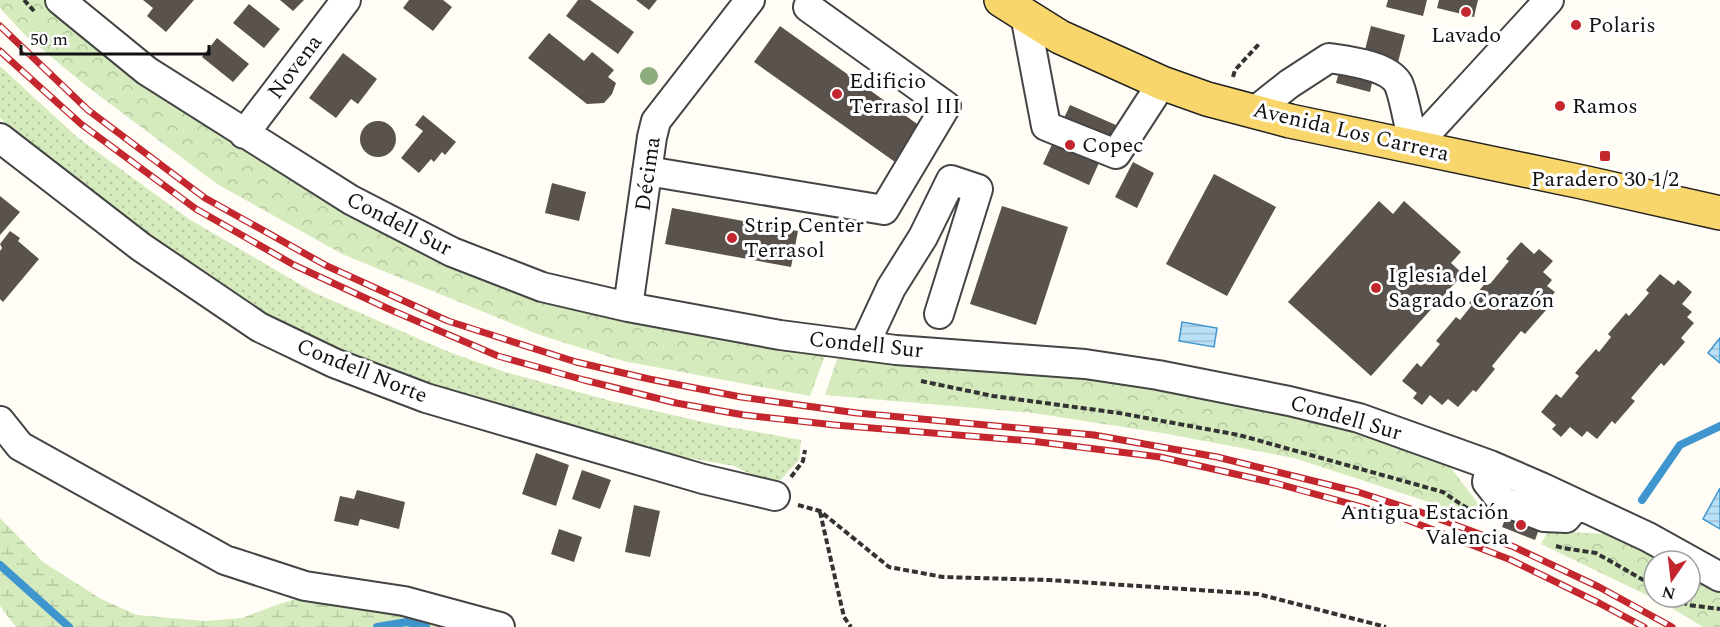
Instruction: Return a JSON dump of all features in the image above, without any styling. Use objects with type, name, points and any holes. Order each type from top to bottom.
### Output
[{"type":"main road","name":"Avenida Los Carrera","points":[[1013,8],[1060,37],[1162,82],[1207,99],[1290,121],[1589,183],[1720,213]]},
{"type":"street","name":"Novena","points":[[244,134],[346,0]]},
{"type":"street","name":"Décima","points":[[628,307],[656,121],[750,0]]},
{"type":"street","points":[[1414,147],[1549,0]]},
{"type":"street","name":"Condell Sur","points":[[64,2],[147,71],[351,200],[452,252],[542,286],[628,307],[780,335],[864,346],[1085,364],[1203,383],[1359,418],[1490,465],[1541,487],[1648,537],[1720,577]]},
{"type":"street","points":[[647,171],[884,210],[946,106],[808,7]]},
{"type":"street","points":[[1013,8],[1046,126],[1116,154],[1162,82]]},
{"type":"street","points":[[1255,111],[1289,84],[1329,58],[1367,64],[1390,75],[1398,84],[1414,147]]},
{"type":"street","name":"Condell Norte","points":[[0,138],[141,247],[259,327],[334,363],[426,398],[703,479],[776,496]]},
{"type":"street","points":[[864,346],[891,288],[923,237],[951,180],[978,189],[939,314]]},
{"type":"street","points":[[0,421],[20,446],[225,560],[305,586],[404,601],[500,627]]},
{"type":"path","points":[[1235,70],[1259,44]]},
{"type":"path","points":[[851,627],[844,617],[820,512],[889,567],[943,577],[1049,580],[1258,594],[1386,627]]},
{"type":"path","points":[[1702,607],[1720,609]]},
{"type":"green space","points":[[0,0],[48,0],[408,244],[498,285],[579,311],[826,353],[810,396],[623,361],[540,335],[342,254],[217,184],[85,85],[25,35],[0,8]]},
{"type":"green space","points":[[0,66],[77,137],[189,219],[313,292],[444,350],[505,372],[611,401],[712,424],[801,440],[799,460],[775,486],[734,466],[628,447],[463,401],[290,330],[205,276],[58,170],[0,118]]},
{"type":"green space","points":[[838,356],[1095,377],[1184,389],[1376,434],[1444,459],[1493,523],[1294,458],[1162,433],[1033,413],[825,395]]},
{"type":"green space","points":[[0,518],[43,562],[101,599],[137,615],[204,621],[242,618],[279,604],[329,590],[502,627],[16,627],[0,606]]},
{"type":"green space","points":[[1548,531],[1608,534],[1642,550],[1642,593],[1541,544]]},
{"type":"green space","points":[[1702,582],[1720,593],[1720,627],[1703,627],[1673,609],[1702,609]]},
{"type":"water","points":[[1182,322],[1217,328],[1214,347],[1179,341]]},
{"type":"water","points":[[1720,338],[1720,363],[1708,353]]},
{"type":"water","points":[[1720,488],[1720,529],[1703,519]]},
{"type":"building","points":[[143,0],[194,0],[166,32],[147,16],[153,8]]},
{"type":"building","points":[[280,0],[304,0],[293,11]]},
{"type":"building","points":[[409,0],[443,0],[452,7],[433,31],[403,8]]},
{"type":"building","points":[[578,0],[590,0],[634,32],[618,54],[566,16]]},
{"type":"building","points":[[636,0],[657,0],[649,10]]},
{"type":"building","points":[[1388,0],[1427,0],[1423,16],[1386,7]]},
{"type":"building","name":"Lavado","points":[[1439,0],[1478,0],[1474,17],[1437,8]]},
{"type":"building","points":[[249,4],[280,29],[264,48],[233,23]]},
{"type":"building","name":"Edificio Terrasol III","points":[[780,26],[920,126],[895,162],[754,62]]},
{"type":"building","points":[[1371,26],[1405,35],[1397,66],[1377,61],[1370,92],[1336,83],[1345,50],[1364,54]]},
{"type":"building","points":[[549,33],[584,61],[592,52],[614,70],[608,77],[616,83],[612,94],[604,103],[587,104],[528,58]]},
{"type":"building","points":[[217,38],[249,64],[233,82],[202,57]]},
{"type":"building","points":[[343,53],[377,79],[358,104],[351,99],[336,118],[309,98]]},
{"type":"building","points":[[1070,105],[1116,125],[1089,185],[1043,164]]},
{"type":"building","points":[[423,115],[456,142],[445,155],[442,152],[434,162],[431,159],[419,173],[401,158],[423,131],[415,125]]},
{"type":"building","points":[[378,121],[390,127],[396,139],[390,151],[378,157],[366,151],[360,139],[366,127]]},
{"type":"building","points":[[1133,162],[1154,173],[1137,208],[1115,197]]},
{"type":"building","points":[[1214,174],[1276,207],[1227,296],[1166,264]]},
{"type":"building","points":[[552,183],[586,192],[579,221],[545,213]]},
{"type":"building","points":[[0,196],[20,212],[0,235]]},
{"type":"building","name":"Iglesia del Sagrado Corazón","points":[[1379,201],[1393,214],[1404,201],[1461,252],[1451,263],[1463,274],[1371,376],[1288,302]]},
{"type":"building","points":[[1002,206],[1068,227],[1036,325],[970,304]]},
{"type":"building","name":"Strip Center Terrasol","points":[[672,208],[798,231],[791,267],[665,244]]},
{"type":"building","points":[[10,231],[20,238],[18,241],[39,259],[3,302],[0,299],[0,251],[2,248],[0,244]]},
{"type":"building","points":[[1521,242],[1534,254],[1539,249],[1553,261],[1543,272],[1552,280],[1547,286],[1555,292],[1542,307],[1546,310],[1525,334],[1521,331],[1492,366],[1495,369],[1476,392],[1473,390],[1458,407],[1448,399],[1442,405],[1430,395],[1422,405],[1413,398],[1417,393],[1402,381],[1417,363],[1421,367],[1440,344],[1436,341],[1456,317],[1460,320],[1472,305],[1469,303],[1487,281],[1490,284],[1509,261],[1506,259]]},
{"type":"building","points":[[1660,274],[1674,285],[1678,280],[1692,292],[1682,304],[1692,312],[1687,317],[1694,323],[1681,338],[1685,342],[1664,366],[1661,363],[1631,398],[1635,401],[1615,424],[1612,421],[1597,439],[1587,431],[1582,437],[1570,427],[1561,437],[1552,429],[1556,425],[1541,412],[1556,394],[1561,398],[1579,376],[1575,373],[1596,349],[1599,352],[1611,337],[1608,334],[1626,313],[1629,316],[1649,293],[1646,290]]},
{"type":"building","points":[[536,453],[569,465],[556,506],[522,494]]},
{"type":"building","points":[[582,470],[611,480],[600,509],[572,499]]},
{"type":"building","points":[[357,490],[405,502],[399,529],[360,519],[358,526],[334,521],[340,496],[354,499]]},
{"type":"building","points":[[634,505],[660,511],[650,557],[625,552]]},
{"type":"building","name":"Antigua Estación Valencia","points":[[1508,512],[1541,524],[1535,540],[1502,527]]},
{"type":"building","points":[[559,529],[582,537],[574,562],[551,554]]},
{"type":"waterway","points":[[1642,500],[1680,445],[1720,426]]},
{"type":"waterway","points":[[0,565],[69,627]]},
{"type":"waterway","points":[[377,627],[407,622],[426,627]]},
{"type":"railway","points":[[0,26],[88,110],[205,198],[327,266],[448,321],[576,362],[741,397],[857,413],[1094,435],[1217,457],[1358,492],[1426,514],[1514,547],[1599,587],[1672,627]]},
{"type":"railway","points":[[0,51],[81,124],[196,209],[294,265],[498,356],[676,403],[744,415],[1031,441],[1160,457],[1275,483],[1405,519],[1511,560],[1644,627]]},
{"type":"place","name":"Lavado","points":[[1466,12]]},
{"type":"place","name":"Polaris","points":[[1576,25]]},
{"type":"place","name":"Edificio Terrasol III","points":[[837,94]]},
{"type":"place","name":"Ramos","points":[[1560,106]]},
{"type":"place","name":"Copec","points":[[1070,145]]},
{"type":"place","name":"Paradero 30 1/2","points":[[1605,156]]},
{"type":"place","name":"Strip Center Terrasol","points":[[732,238]]},
{"type":"place","name":"Iglesia del Sagrado Corazón","points":[[1376,288]]},
{"type":"place","name":"Antigua Estación Valencia","points":[[1521,525]]}]
